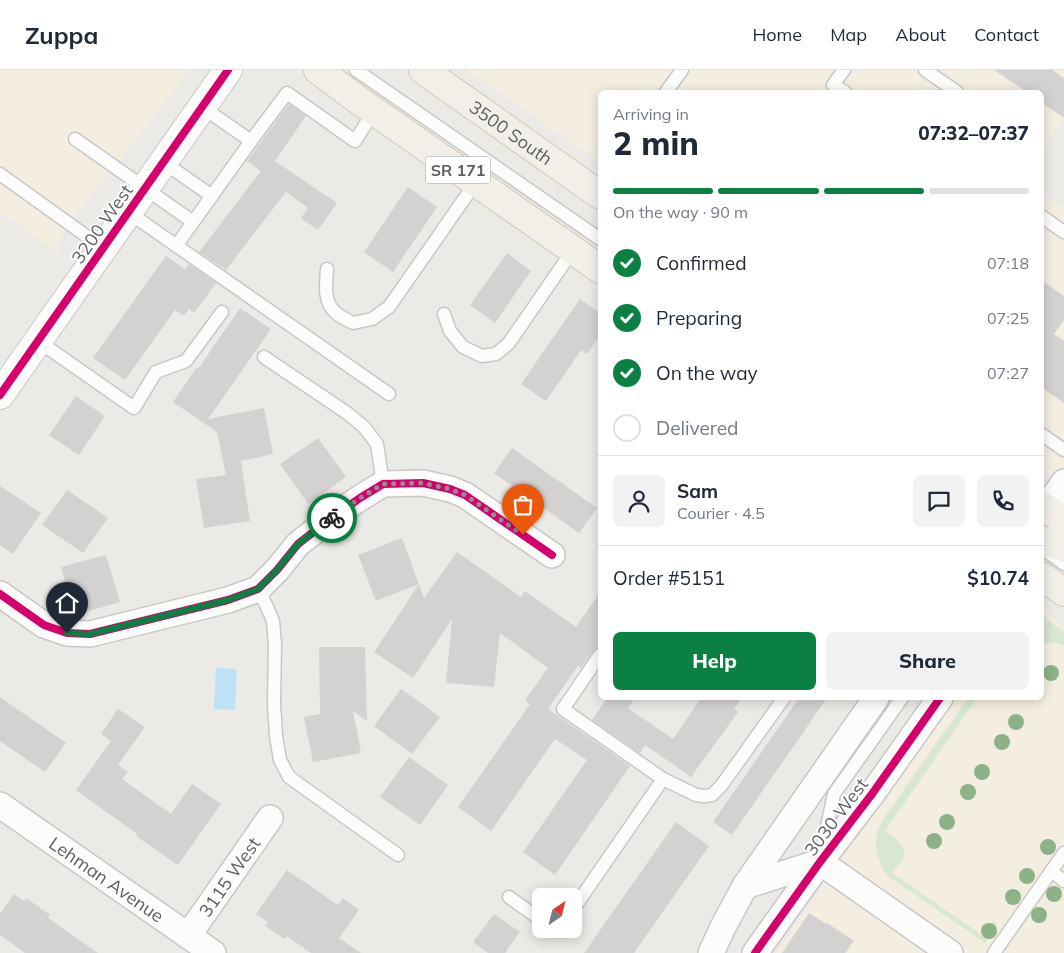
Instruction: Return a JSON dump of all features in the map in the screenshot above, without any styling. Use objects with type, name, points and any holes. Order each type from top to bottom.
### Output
[{"type":"main road","name":"SR 171","points":[[318,70],[598,268]]},
{"type":"main road","name":"3500 South","points":[[423,70],[598,194]]},
{"type":"main road","points":[[1044,541],[1064,548]]},
{"type":"main road","points":[[1044,578],[1064,592]]},
{"type":"street","name":"3200 West","points":[[0,395],[228,70]]},
{"type":"street","points":[[1050,511],[1064,482]]},
{"type":"street","points":[[0,594],[44,625],[67,633],[90,634],[228,600],[258,589],[277,570],[298,544],[330,519],[383,484],[423,483],[450,489],[465,495],[552,555]]},
{"type":"street","name":"3030 West","points":[[711,953],[726,921],[746,886],[875,700]]},
{"type":"street","name":"3030 West","points":[[755,953],[939,700]]},
{"type":"street","name":"Lehman Avenue","points":[[0,805],[213,953]]},
{"type":"street","name":"3115 West","points":[[188,936],[270,818]]},
{"type":"street","points":[[746,886],[820,862],[950,953]]},
{"type":"lane","points":[[356,70],[598,239]]},
{"type":"lane","points":[[667,90],[682,70]]},
{"type":"lane","points":[[841,90],[833,85],[844,70]]},
{"type":"lane","points":[[925,70],[954,90]]},
{"type":"lane","points":[[176,246],[286,93],[355,141],[374,111]]},
{"type":"lane","points":[[202,107],[251,141]]},
{"type":"lane","points":[[75,139],[193,222]]},
{"type":"lane","points":[[163,162],[212,196]]},
{"type":"lane","points":[[0,174],[103,248]]},
{"type":"lane","points":[[326,269],[327,301],[334,312],[353,323],[372,319],[389,307],[476,182]]},
{"type":"lane","points":[[128,212],[389,394]]},
{"type":"lane","points":[[1044,218],[1064,232]]},
{"type":"lane","points":[[444,314],[450,331],[463,347],[482,356],[496,354],[509,343],[573,250]]},
{"type":"lane","points":[[38,341],[134,408],[156,372],[186,361],[222,312]]},
{"type":"lane","points":[[264,357],[347,413],[364,427],[377,444],[383,484]]},
{"type":"lane","points":[[1044,436],[1064,450]]},
{"type":"lane","points":[[1044,550],[1064,564]]},
{"type":"lane","points":[[258,589],[272,622],[275,644],[274,704],[280,760],[289,777],[398,854]]},
{"type":"lane","points":[[598,658],[563,709],[662,779],[696,795],[712,795],[722,786],[783,700]]},
{"type":"lane","points":[[820,862],[834,794],[901,700]]},
{"type":"lane","points":[[582,896],[662,779]]},
{"type":"lane","points":[[994,953],[1064,853]]},
{"type":"lane","points":[[1051,871],[1064,881]]},
{"type":"lane","points":[[509,897],[532,914]]},
{"type":"shaded area","points":[[0,70],[190,70],[57,239],[61,255],[0,212]]},
{"type":"shaded area","points":[[467,70],[1064,70],[1064,118],[1044,146],[1044,90],[598,90],[598,161]]},
{"type":"shaded area","points":[[1044,194],[1064,208],[1064,485],[1044,471]]},
{"type":"shaded area","points":[[1044,611],[1064,625],[1064,953],[776,953],[955,700],[1044,700]]},
{"type":"green space","points":[[1044,616],[1047,617],[1047,620],[1064,632],[1064,645],[1044,644]]},
{"type":"green space","points":[[967,700],[976,700],[885,831],[901,844],[904,852],[903,858],[892,873],[982,935],[992,922],[996,922],[997,926],[985,943],[888,876],[879,862],[876,844],[877,831],[884,818]]},
{"type":"water","points":[[216,668],[237,669],[235,710],[214,709]]},
{"type":"building","points":[[994,70],[1052,70],[1064,78],[1064,118],[1044,104],[1044,90],[1024,90]]},
{"type":"building","points":[[289,104],[306,116],[275,161],[337,203],[318,230],[301,218],[308,208],[286,192],[226,270],[199,252],[261,171],[247,161]]},
{"type":"building","points":[[408,187],[437,207],[393,272],[364,252]]},
{"type":"building","points":[[507,253],[531,271],[495,323],[470,305]]},
{"type":"building","points":[[166,256],[185,269],[189,264],[216,283],[194,313],[189,309],[184,316],[175,310],[125,380],[93,358]]},
{"type":"building","points":[[1044,282],[1064,296],[1064,320],[1054,334],[1064,341],[1064,403],[1044,389]]},
{"type":"building","points":[[580,299],[598,312],[598,338],[587,354],[581,350],[546,401],[521,384]]},
{"type":"building","points":[[240,308],[271,329],[208,419],[264,408],[273,454],[241,461],[250,521],[204,528],[196,479],[226,475],[217,432],[173,402]]},
{"type":"building","points":[[76,396],[105,416],[79,455],[49,435]]},
{"type":"building","points":[[318,438],[346,477],[308,504],[280,464]]},
{"type":"building","points":[[512,448],[597,508],[579,533],[494,473]]},
{"type":"building","points":[[0,486],[41,513],[13,554],[0,545]]},
{"type":"building","points":[[67,490],[108,518],[83,553],[42,525]]},
{"type":"building","points":[[402,538],[419,584],[376,601],[358,555]]},
{"type":"building","points":[[457,552],[521,597],[525,591],[576,627],[598,595],[598,648],[594,650],[581,668],[578,666],[548,709],[630,766],[555,875],[523,852],[587,760],[555,739],[491,831],[458,807],[530,704],[525,700],[548,668],[500,633],[494,687],[446,683],[452,619],[413,678],[374,652],[419,584],[424,598]]},
{"type":"building","points":[[106,555],[120,602],[75,615],[61,567]]},
{"type":"building","points":[[319,647],[365,647],[367,721],[353,711],[361,753],[313,762],[304,717],[320,714]]},
{"type":"building","points":[[401,689],[440,717],[412,754],[374,726]]},
{"type":"building","points":[[0,697],[66,743],[45,772],[0,741]]},
{"type":"building","points":[[606,700],[634,700],[628,708],[673,739],[700,700],[741,700],[734,709],[738,712],[691,777],[645,745],[640,753],[592,720]]},
{"type":"building","points":[[798,700],[826,700],[732,835],[713,822]]},
{"type":"building","points":[[118,709],[145,727],[118,765],[128,772],[122,779],[171,814],[192,784],[221,804],[178,865],[136,836],[137,834],[76,790],[111,741],[101,734]]},
{"type":"building","points":[[409,757],[448,785],[420,825],[380,797]]},
{"type":"building","points":[[676,822],[709,846],[634,953],[584,953]]},
{"type":"building","points":[[287,870],[338,905],[343,898],[359,910],[339,938],[361,953],[311,953],[287,936],[285,939],[265,926],[268,922],[256,914]]},
{"type":"building","points":[[14,894],[24,901],[26,898],[50,915],[48,918],[98,953],[25,953],[0,935],[0,914]]},
{"type":"building","points":[[809,913],[854,941],[845,953],[782,953]]},
{"type":"building","points":[[494,914],[520,932],[505,953],[488,953],[473,942]]},
{"type":"cycle path","points":[[0,395],[228,70]]},
{"type":"cycle path","points":[[0,594],[44,625],[67,633],[90,634],[228,600],[258,589],[277,570],[298,544],[330,519],[383,484],[423,483],[450,489],[465,495],[552,555]]},
{"type":"cycle path","points":[[755,953],[939,700]]},
{"type":"way so far","points":[[332,518],[383,484],[423,483],[450,489],[465,495],[523,535]]},
{"type":"route","points":[[67,633],[90,634],[228,600],[258,589],[277,570],[298,544],[332,518]]}]
